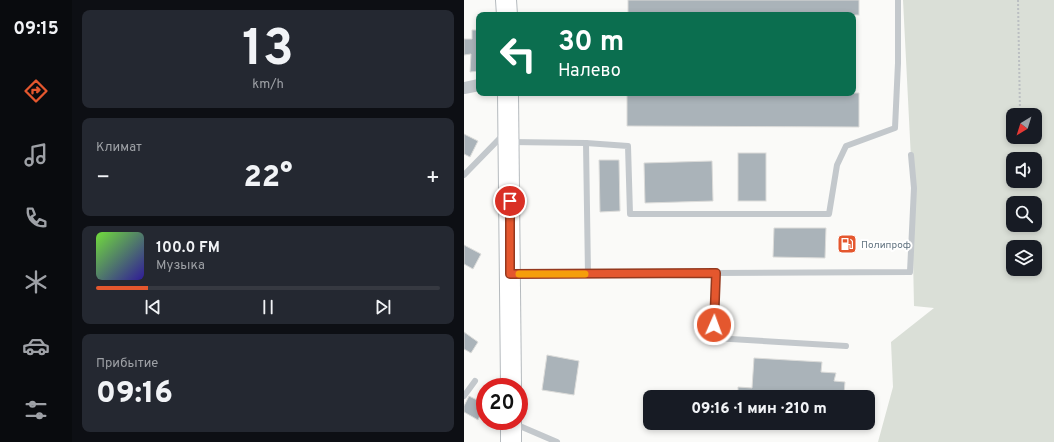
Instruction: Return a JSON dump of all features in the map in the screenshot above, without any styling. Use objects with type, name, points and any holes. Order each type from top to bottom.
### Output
[{"type":"main road","points":[[506,0],[507,12]]},
{"type":"main road","points":[[508,96],[511,378]]},
{"type":"street","points":[[464,88],[476,86]]},
{"type":"lane","points":[[464,175],[509,135],[628,146],[630,214],[829,214],[837,165],[846,146],[894,128],[898,63],[898,0]]},
{"type":"lane","points":[[586,143],[588,274]]},
{"type":"lane","points":[[510,274],[910,272],[914,188],[911,155]]},
{"type":"lane","points":[[716,273],[714,338],[846,346]]},
{"type":"lane","points":[[464,396],[475,381]]},
{"type":"lane","points":[[528,430],[557,442]]},
{"type":"path","points":[[1018,0],[1020,108]]},
{"type":"shaded area","points":[[903,0],[1054,0],[1054,442],[878,442],[893,387],[891,342],[934,308],[914,306],[911,159]]},
{"type":"building","points":[[628,0],[859,0],[859,15],[856,15],[856,12],[628,12]]},
{"type":"building","points":[[472,30],[476,30],[476,71],[470,72],[471,54],[464,55],[464,39],[472,39]]},
{"type":"building","points":[[856,93],[859,93],[859,127],[627,126],[627,96],[856,96]]},
{"type":"building","points":[[464,134],[478,141],[470,157],[464,154]]},
{"type":"building","points":[[738,153],[766,153],[766,201],[738,201]]},
{"type":"building","points":[[599,160],[619,160],[620,211],[600,212]]},
{"type":"building","points":[[712,161],[713,201],[645,203],[644,163]]},
{"type":"building","points":[[774,228],[826,228],[825,258],[773,257]]},
{"type":"building","points":[[464,245],[481,254],[473,269],[464,264]]},
{"type":"building","points":[[464,332],[478,342],[471,353],[464,349]]},
{"type":"building","points":[[547,355],[579,361],[574,395],[542,390]]},
{"type":"building","points":[[754,358],[822,362],[821,372],[836,373],[834,381],[845,382],[844,390],[738,390],[738,387],[752,388]]},
{"type":"building","points":[[469,396],[476,400],[476,419],[464,412],[464,406]]},
{"type":"slow traffic","points":[[519,274],[585,274]]},
{"type":"place","name":"Полипроф","points":[[847,244]]},
{"type":"route","points":[[510,201],[510,274],[716,273],[714,325]]}]
